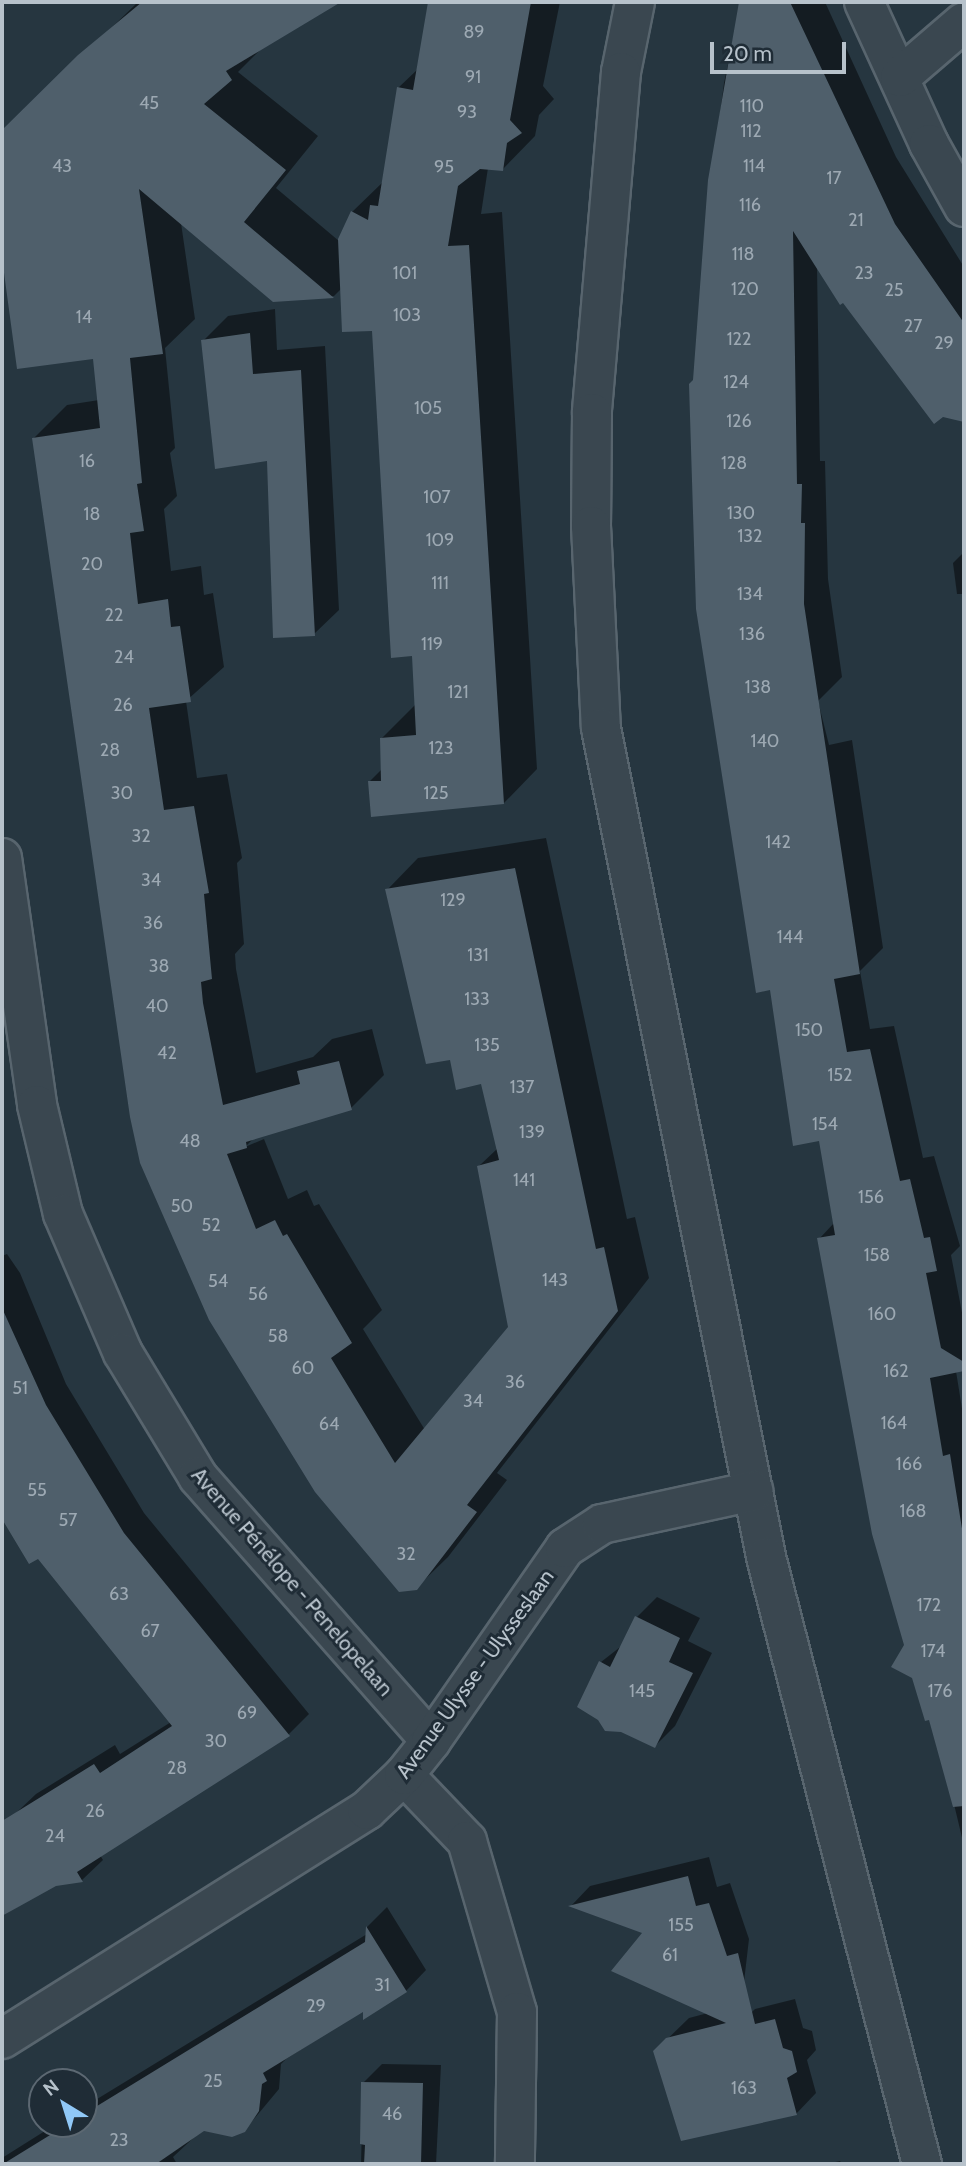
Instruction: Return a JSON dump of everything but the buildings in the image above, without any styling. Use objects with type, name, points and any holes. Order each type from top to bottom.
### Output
[{"type":"street","points":[[635,2],[620,85],[592,413],[591,526],[601,728],[732,1371],[752,1491],[845,1873],[922,2164]]},
{"type":"street","points":[[864,2],[929,144],[964,207]]},
{"type":"street","points":[[900,78],[964,22]]},
{"type":"street","name":"Avenue Pénélope - Penelopelaan","points":[[2,858],[37,1105],[62,1214],[123,1353],[198,1477],[431,1741]]},
{"type":"street","name":"Avenue Ulysse - Ulysseslaan","points":[[2,2039],[367,1810],[404,1775],[431,1741],[565,1548],[602,1524],[752,1491]]},
{"type":"street","points":[[404,1775],[467,1841],[517,2012],[514,2164]]}]
